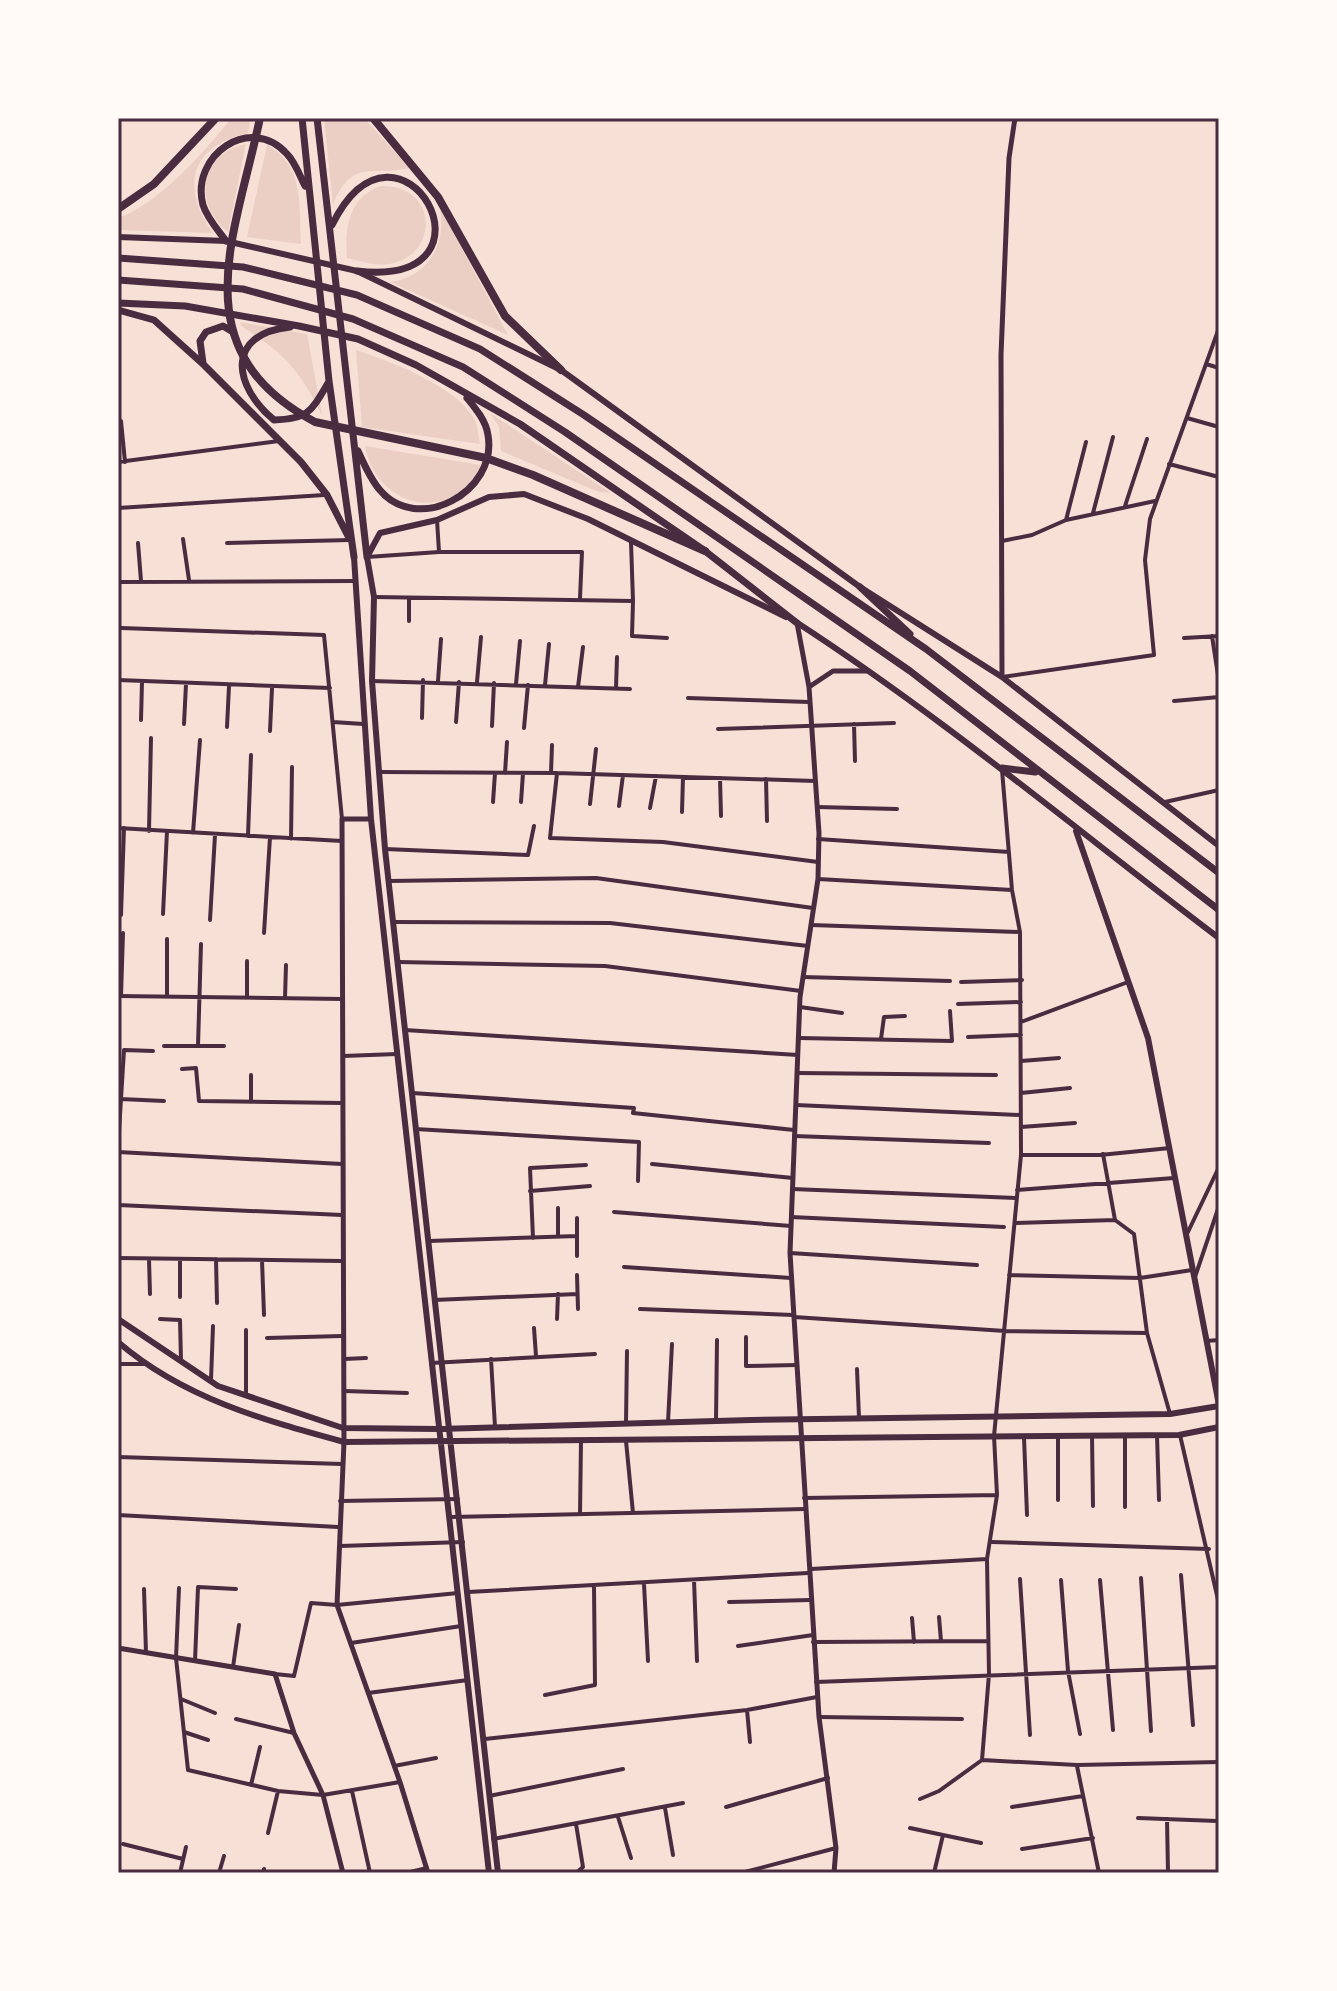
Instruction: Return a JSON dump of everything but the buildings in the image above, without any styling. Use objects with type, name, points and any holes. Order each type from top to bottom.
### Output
[{"type":"highway","points":[[118,209],[154,184],[216,118]]},
{"type":"highway","points":[[260,118],[227,258],[227,301],[241,350],[271,390],[291,409],[315,422],[486,458],[705,551]]},
{"type":"highway","points":[[302,118],[329,381],[354,557]]},
{"type":"highway","points":[[317,118],[367,557]]},
{"type":"highway","points":[[373,118],[438,197],[505,316],[561,370]]},
{"type":"highway","points":[[226,241],[207,215],[200,184],[205,165],[225,144],[251,138],[271,142],[287,153],[308,193]]},
{"type":"highway","points":[[331,227],[346,199],[363,185],[376,180],[399,180],[414,186],[428,198],[435,217],[436,235],[428,252],[413,265],[398,270],[382,274],[357,271]]},
{"type":"highway","points":[[118,258],[243,267],[357,295],[480,349],[584,415],[926,649],[1219,873]]},
{"type":"highway","points":[[118,280],[243,289],[353,319],[463,367],[565,432],[910,671],[1037,773],[1219,910]]},
{"type":"highway","points":[[118,303],[185,306],[299,326],[358,339],[416,365],[520,424],[705,551],[797,623]]},
{"type":"highway","points":[[118,310],[154,320],[204,365],[327,495],[351,540]]},
{"type":"highway","points":[[244,350],[267,332],[299,326]]},
{"type":"highway","points":[[204,365],[200,341],[214,327],[231,329],[244,350],[241,373],[248,393],[274,420],[298,420],[312,410],[329,381]]},
{"type":"highway","points":[[355,446],[379,490],[392,500],[407,507],[432,508],[456,500],[473,486],[483,471],[488,446],[482,418],[465,395]]},
{"type":"highway","points":[[860,587],[926,649]]},
{"type":"highway","points":[[1002,768],[1037,773]]},
{"type":"main road","points":[[118,237],[226,241],[357,271],[561,370],[860,587],[1002,677],[1219,846]]},
{"type":"main road","points":[[498,1873],[459,1499],[426,1241],[378,772],[372,681],[374,597],[367,557],[380,533],[437,520],[489,497],[524,494],[554,503],[631,540],[797,623],[870,671],[1002,768],[1076,830],[1219,938]]},
{"type":"main road","points":[[354,557],[358,581],[363,724],[371,819],[489,1873]]},
{"type":"main road","points":[[118,1319],[135,1334],[211,1382],[343,1428],[450,1429],[801,1419],[1170,1414],[1219,1405],[1148,1038],[1076,830]]},
{"type":"main road","points":[[418,1256],[428,1255]]},
{"type":"main road","points":[[135,1334],[121,1344],[198,1396],[260,1419],[344,1442],[451,1444],[802,1437],[1179,1435],[1219,1427]]},
{"type":"main road","points":[[626,1423],[626,1441]]},
{"type":"street","points":[[1015,118],[1009,158],[1001,355],[1002,677],[1154,655],[1145,560],[1150,519],[1219,328]]},
{"type":"street","points":[[1206,364],[1219,368]]},
{"type":"street","points":[[1187,418],[1219,427]]},
{"type":"street","points":[[121,421],[125,462]]},
{"type":"street","points":[[1093,513],[1113,437]]},
{"type":"street","points":[[1125,506],[1147,439]]},
{"type":"street","points":[[118,462],[279,441]]},
{"type":"street","points":[[1066,520],[1086,442]]},
{"type":"street","points":[[1169,464],[1219,477]]},
{"type":"street","points":[[118,508],[327,495]]},
{"type":"street","points":[[1000,542],[1032,535],[1066,520],[1156,501]]},
{"type":"street","points":[[437,520],[439,552]]},
{"type":"street","points":[[183,539],[189,580]]},
{"type":"street","points":[[227,543],[351,540]]},
{"type":"street","points":[[631,540],[632,636],[667,638]]},
{"type":"street","points":[[138,543],[141,581]]},
{"type":"street","points":[[367,557],[439,552],[582,552],[580,598]]},
{"type":"street","points":[[118,582],[358,581]]},
{"type":"street","points":[[374,597],[633,601]]},
{"type":"street","points":[[409,598],[409,621]]},
{"type":"street","points":[[797,623],[813,727],[818,879],[801,991],[790,1253],[810,1600],[819,1717],[836,1848],[834,1873]]},
{"type":"street","points":[[121,628],[324,635],[342,819],[344,1442],[337,1605],[428,1871],[406,1873]]},
{"type":"street","points":[[1212,636],[1219,682]]},
{"type":"street","points":[[1184,638],[1219,636]]},
{"type":"street","points":[[477,682],[481,637]]},
{"type":"street","points":[[438,681],[441,639]]},
{"type":"street","points":[[516,684],[520,641]]},
{"type":"street","points":[[545,685],[549,644]]},
{"type":"street","points":[[578,687],[583,647]]},
{"type":"street","points":[[616,688],[617,657]]},
{"type":"street","points":[[809,687],[833,671],[870,671]]},
{"type":"street","points":[[118,680],[330,688]]},
{"type":"street","points":[[372,681],[423,680],[630,689]]},
{"type":"street","points":[[422,718],[423,680]]},
{"type":"street","points":[[141,720],[142,682]]},
{"type":"street","points":[[456,722],[459,682]]},
{"type":"street","points":[[492,726],[494,683]]},
{"type":"street","points":[[184,724],[186,684]]},
{"type":"street","points":[[524,728],[528,685]]},
{"type":"street","points":[[227,727],[229,686]]},
{"type":"street","points":[[270,731],[272,688]]},
{"type":"street","points":[[1174,701],[1219,697]]},
{"type":"street","points":[[688,698],[809,702]]},
{"type":"street","points":[[333,722],[363,724]]},
{"type":"street","points":[[718,729],[894,723]]},
{"type":"street","points":[[854,724],[855,761]]},
{"type":"street","points":[[149,831],[151,738]]},
{"type":"street","points":[[193,833],[200,740]]},
{"type":"street","points":[[505,773],[507,742]]},
{"type":"street","points":[[552,745],[554,773],[550,838],[663,842],[818,862]]},
{"type":"street","points":[[590,804],[596,749]]},
{"type":"street","points":[[248,836],[251,755]]},
{"type":"street","points":[[291,839],[292,767]]},
{"type":"street","points":[[982,1760],[989,1674],[987,1559],[997,1495],[994,1436],[1021,1155],[1020,932],[1012,890],[1002,768]]},
{"type":"street","points":[[378,772],[554,773],[815,781]]},
{"type":"street","points":[[493,802],[495,773]]},
{"type":"street","points":[[521,802],[523,773]]},
{"type":"street","points":[[619,806],[623,775]]},
{"type":"street","points":[[650,808],[656,776]]},
{"type":"street","points":[[682,812],[683,777]]},
{"type":"street","points":[[720,778],[721,816]]},
{"type":"street","points":[[766,779],[767,821]]},
{"type":"street","points":[[1163,803],[1219,790]]},
{"type":"street","points":[[817,807],[897,809]]},
{"type":"street","points":[[342,819],[371,819]]},
{"type":"street","points":[[385,849],[528,855],[534,826]]},
{"type":"street","points":[[121,915],[121,828],[342,841]]},
{"type":"street","points":[[163,914],[167,831]]},
{"type":"street","points":[[210,920],[215,835]]},
{"type":"street","points":[[264,933],[270,837]]},
{"type":"street","points":[[818,839],[1009,852]]},
{"type":"street","points":[[389,881],[596,878],[813,908]]},
{"type":"street","points":[[818,879],[1012,890]]},
{"type":"street","points":[[394,922],[610,923],[808,946]]},
{"type":"street","points":[[811,925],[1020,932]]},
{"type":"street","points":[[123,933],[120,996],[342,999]]},
{"type":"street","points":[[167,939],[167,996]]},
{"type":"street","points":[[198,1046],[201,944]]},
{"type":"street","points":[[247,961],[247,997]]},
{"type":"street","points":[[398,962],[605,966],[801,991]]},
{"type":"street","points":[[285,998],[286,965]]},
{"type":"street","points":[[803,977],[950,981]]},
{"type":"street","points":[[961,982],[1022,980]]},
{"type":"street","points":[[1021,1022],[1130,980]]},
{"type":"street","points":[[958,1004],[1021,1002]]},
{"type":"street","points":[[800,1007],[842,1013]]},
{"type":"street","points":[[799,1038],[952,1041],[950,1011]]},
{"type":"street","points":[[881,1039],[884,1017],[905,1016]]},
{"type":"street","points":[[405,1030],[798,1055]]},
{"type":"street","points":[[968,1037],[1021,1035]]},
{"type":"street","points":[[164,1046],[224,1046]]},
{"type":"street","points":[[153,1051],[124,1050],[118,1150],[342,1164]]},
{"type":"street","points":[[342,1056],[397,1054]]},
{"type":"street","points":[[1021,1061],[1059,1058]]},
{"type":"street","points":[[182,1069],[196,1068],[199,1101],[342,1103]]},
{"type":"street","points":[[797,1073],[996,1075]]},
{"type":"street","points":[[251,1075],[251,1102]]},
{"type":"street","points":[[1021,1093],[1070,1088]]},
{"type":"street","points":[[412,1093],[634,1108],[633,1113],[795,1133],[989,1143]]},
{"type":"street","points":[[121,1099],[164,1101]]},
{"type":"street","points":[[796,1105],[1020,1115]]},
{"type":"street","points":[[1021,1127],[1075,1123]]},
{"type":"street","points":[[415,1129],[574,1135],[639,1142],[638,1181]]},
{"type":"street","points":[[1021,1155],[1103,1154],[1170,1148]]},
{"type":"street","points":[[1103,1154],[1115,1220]]},
{"type":"street","points":[[652,1164],[793,1178]]},
{"type":"street","points":[[533,1238],[530,1168],[586,1165]]},
{"type":"street","points":[[1187,1234],[1219,1167]]},
{"type":"street","points":[[1017,1190],[1175,1178]]},
{"type":"street","points":[[530,1191],[590,1186]]},
{"type":"street","points":[[792,1189],[1016,1198]]},
{"type":"street","points":[[118,1205],[342,1215]]},
{"type":"street","points":[[1194,1280],[1219,1206]]},
{"type":"street","points":[[558,1208],[558,1236]]},
{"type":"street","points":[[614,1212],[791,1226]]},
{"type":"street","points":[[791,1217],[1004,1227]]},
{"type":"street","points":[[577,1218],[577,1256]]},
{"type":"street","points":[[1015,1223],[1115,1220],[1134,1234],[1147,1333],[1170,1414]]},
{"type":"street","points":[[426,1241],[577,1236]]},
{"type":"street","points":[[790,1253],[977,1265]]},
{"type":"street","points":[[118,1258],[342,1261]]},
{"type":"street","points":[[149,1259],[150,1294]]},
{"type":"street","points":[[216,1259],[217,1303]]},
{"type":"street","points":[[180,1260],[180,1297]]},
{"type":"street","points":[[262,1260],[264,1315]]},
{"type":"street","points":[[624,1267],[791,1278]]},
{"type":"street","points":[[1009,1275],[1140,1278],[1192,1270]]},
{"type":"street","points":[[577,1275],[578,1309]]},
{"type":"street","points":[[557,1319],[558,1294]]},
{"type":"street","points":[[434,1300],[577,1294]]},
{"type":"street","points":[[640,1309],[1005,1331],[1147,1333]]},
{"type":"street","points":[[160,1319],[180,1320],[181,1364]]},
{"type":"street","points":[[211,1382],[213,1326]]},
{"type":"street","points":[[534,1328],[536,1356]]},
{"type":"street","points":[[246,1330],[246,1396]]},
{"type":"street","points":[[267,1338],[342,1336]]},
{"type":"street","points":[[746,1337],[746,1366],[797,1365]]},
{"type":"street","points":[[716,1421],[717,1340]]},
{"type":"street","points":[[1206,1341],[1219,1340]]},
{"type":"street","points":[[668,1422],[672,1344]]},
{"type":"street","points":[[626,1423],[627,1351]]},
{"type":"street","points":[[431,1363],[595,1354]]},
{"type":"street","points":[[342,1359],[366,1358]]},
{"type":"street","points":[[491,1359],[495,1427]]},
{"type":"street","points":[[118,1364],[151,1364]]},
{"type":"street","points":[[857,1369],[859,1418]]},
{"type":"street","points":[[342,1391],[407,1393]]},
{"type":"street","points":[[1058,1435],[1058,1500]]},
{"type":"street","points":[[1092,1435],[1093,1506]]},
{"type":"street","points":[[1125,1435],[1125,1507]]},
{"type":"street","points":[[1157,1435],[1159,1500]]},
{"type":"street","points":[[1179,1435],[1209,1549],[1219,1604]]},
{"type":"street","points":[[1024,1436],[1027,1515]]},
{"type":"street","points":[[580,1514],[581,1441]]},
{"type":"street","points":[[626,1441],[633,1513]]},
{"type":"street","points":[[118,1457],[342,1464]]},
{"type":"street","points":[[804,1498],[997,1495]]},
{"type":"street","points":[[340,1501],[459,1499]]},
{"type":"street","points":[[450,1517],[805,1509]]},
{"type":"street","points":[[118,1515],[338,1527]]},
{"type":"street","points":[[338,1546],[463,1542]]},
{"type":"street","points":[[992,1542],[1209,1549]]},
{"type":"street","points":[[468,1592],[644,1584],[987,1559]]},
{"type":"street","points":[[1181,1575],[1193,1725]]},
{"type":"street","points":[[1141,1578],[1151,1731]]},
{"type":"street","points":[[1020,1579],[1030,1735]]},
{"type":"street","points":[[694,1580],[697,1661]]},
{"type":"street","points":[[1061,1580],[1068,1671],[1080,1734]]},
{"type":"street","points":[[1100,1580],[1113,1730]]},
{"type":"street","points":[[644,1584],[648,1661]]},
{"type":"street","points":[[545,1695],[595,1685],[594,1586]]},
{"type":"street","points":[[195,1661],[198,1587],[236,1589]]},
{"type":"street","points":[[179,1588],[176,1658],[188,1770],[278,1791],[323,1795],[400,1782]]},
{"type":"street","points":[[144,1589],[146,1653]]},
{"type":"street","points":[[118,1648],[294,1676],[311,1603],[337,1605],[458,1593]]},
{"type":"street","points":[[729,1602],[810,1600]]},
{"type":"street","points":[[939,1617],[941,1641]]},
{"type":"street","points":[[912,1618],[914,1642]]},
{"type":"street","points":[[233,1667],[239,1625]]},
{"type":"street","points":[[349,1643],[461,1626]]},
{"type":"street","points":[[738,1646],[813,1638],[987,1641]]},
{"type":"street","points":[[816,1682],[1219,1667]]},
{"type":"street","points":[[275,1674],[294,1733],[323,1795],[343,1873]]},
{"type":"street","points":[[368,1693],[468,1680]]},
{"type":"street","points":[[485,1739],[747,1710],[817,1697]]},
{"type":"street","points":[[181,1699],[215,1713]]},
{"type":"street","points":[[747,1710],[750,1742]]},
{"type":"street","points":[[819,1717],[962,1719]]},
{"type":"street","points":[[236,1719],[294,1733]]},
{"type":"street","points":[[184,1732],[208,1740]]},
{"type":"street","points":[[251,1785],[260,1747]]},
{"type":"street","points":[[394,1766],[436,1758]]},
{"type":"street","points":[[920,1799],[939,1791],[982,1760],[1077,1765],[1219,1762]]},
{"type":"street","points":[[1077,1765],[1099,1873]]},
{"type":"street","points":[[489,1796],[623,1769]]},
{"type":"street","points":[[726,1807],[828,1778]]},
{"type":"street","points":[[268,1833],[278,1791]]},
{"type":"street","points":[[352,1791],[370,1873]]},
{"type":"street","points":[[1012,1807],[1083,1796]]},
{"type":"street","points":[[493,1839],[683,1803]]},
{"type":"street","points":[[665,1808],[673,1855]]},
{"type":"street","points":[[618,1817],[631,1858]]},
{"type":"street","points":[[1138,1818],[1217,1821]]},
{"type":"street","points":[[1167,1819],[1168,1873]]},
{"type":"street","points":[[576,1824],[583,1867],[576,1873]]},
{"type":"street","points":[[910,1828],[981,1843]]},
{"type":"street","points":[[934,1873],[943,1835]]},
{"type":"street","points":[[1022,1849],[1093,1838]]},
{"type":"street","points":[[123,1844],[183,1859]]},
{"type":"street","points":[[180,1873],[186,1847]]},
{"type":"street","points":[[741,1873],[836,1848]]},
{"type":"street","points":[[219,1873],[224,1856]]},
{"type":"shaded area","points":[[231,118],[251,118],[248,133],[213,148],[196,171],[196,200],[213,233],[118,230],[118,218],[165,189]]},
{"type":"shaded area","points":[[324,118],[364,118],[409,168],[356,175],[340,190],[333,205]]},
{"type":"shaded area","points":[[246,144],[228,232],[209,208],[206,181],[219,158],[231,149]]},
{"type":"shaded area","points":[[267,145],[279,153],[294,175],[298,188],[301,244],[247,237]]},
{"type":"shaded area","points":[[381,186],[400,188],[413,196],[422,207],[426,220],[418,247],[407,258],[385,265],[347,258],[348,225],[355,206],[370,191]]},
{"type":"shaded area","points":[[440,210],[508,335],[390,282],[414,274],[431,258],[440,235]]},
{"type":"shaded area","points":[[240,322],[307,334],[322,415],[306,385],[289,363],[241,326]]},
{"type":"shaded area","points":[[356,350],[401,367],[450,393],[473,417],[480,444],[362,427]]},
{"type":"shaded area","points":[[490,413],[611,493],[599,492],[501,451],[499,427]]},
{"type":"shaded area","points":[[365,446],[481,465],[468,484],[452,496],[434,502],[416,502],[384,484],[372,467]]}]
